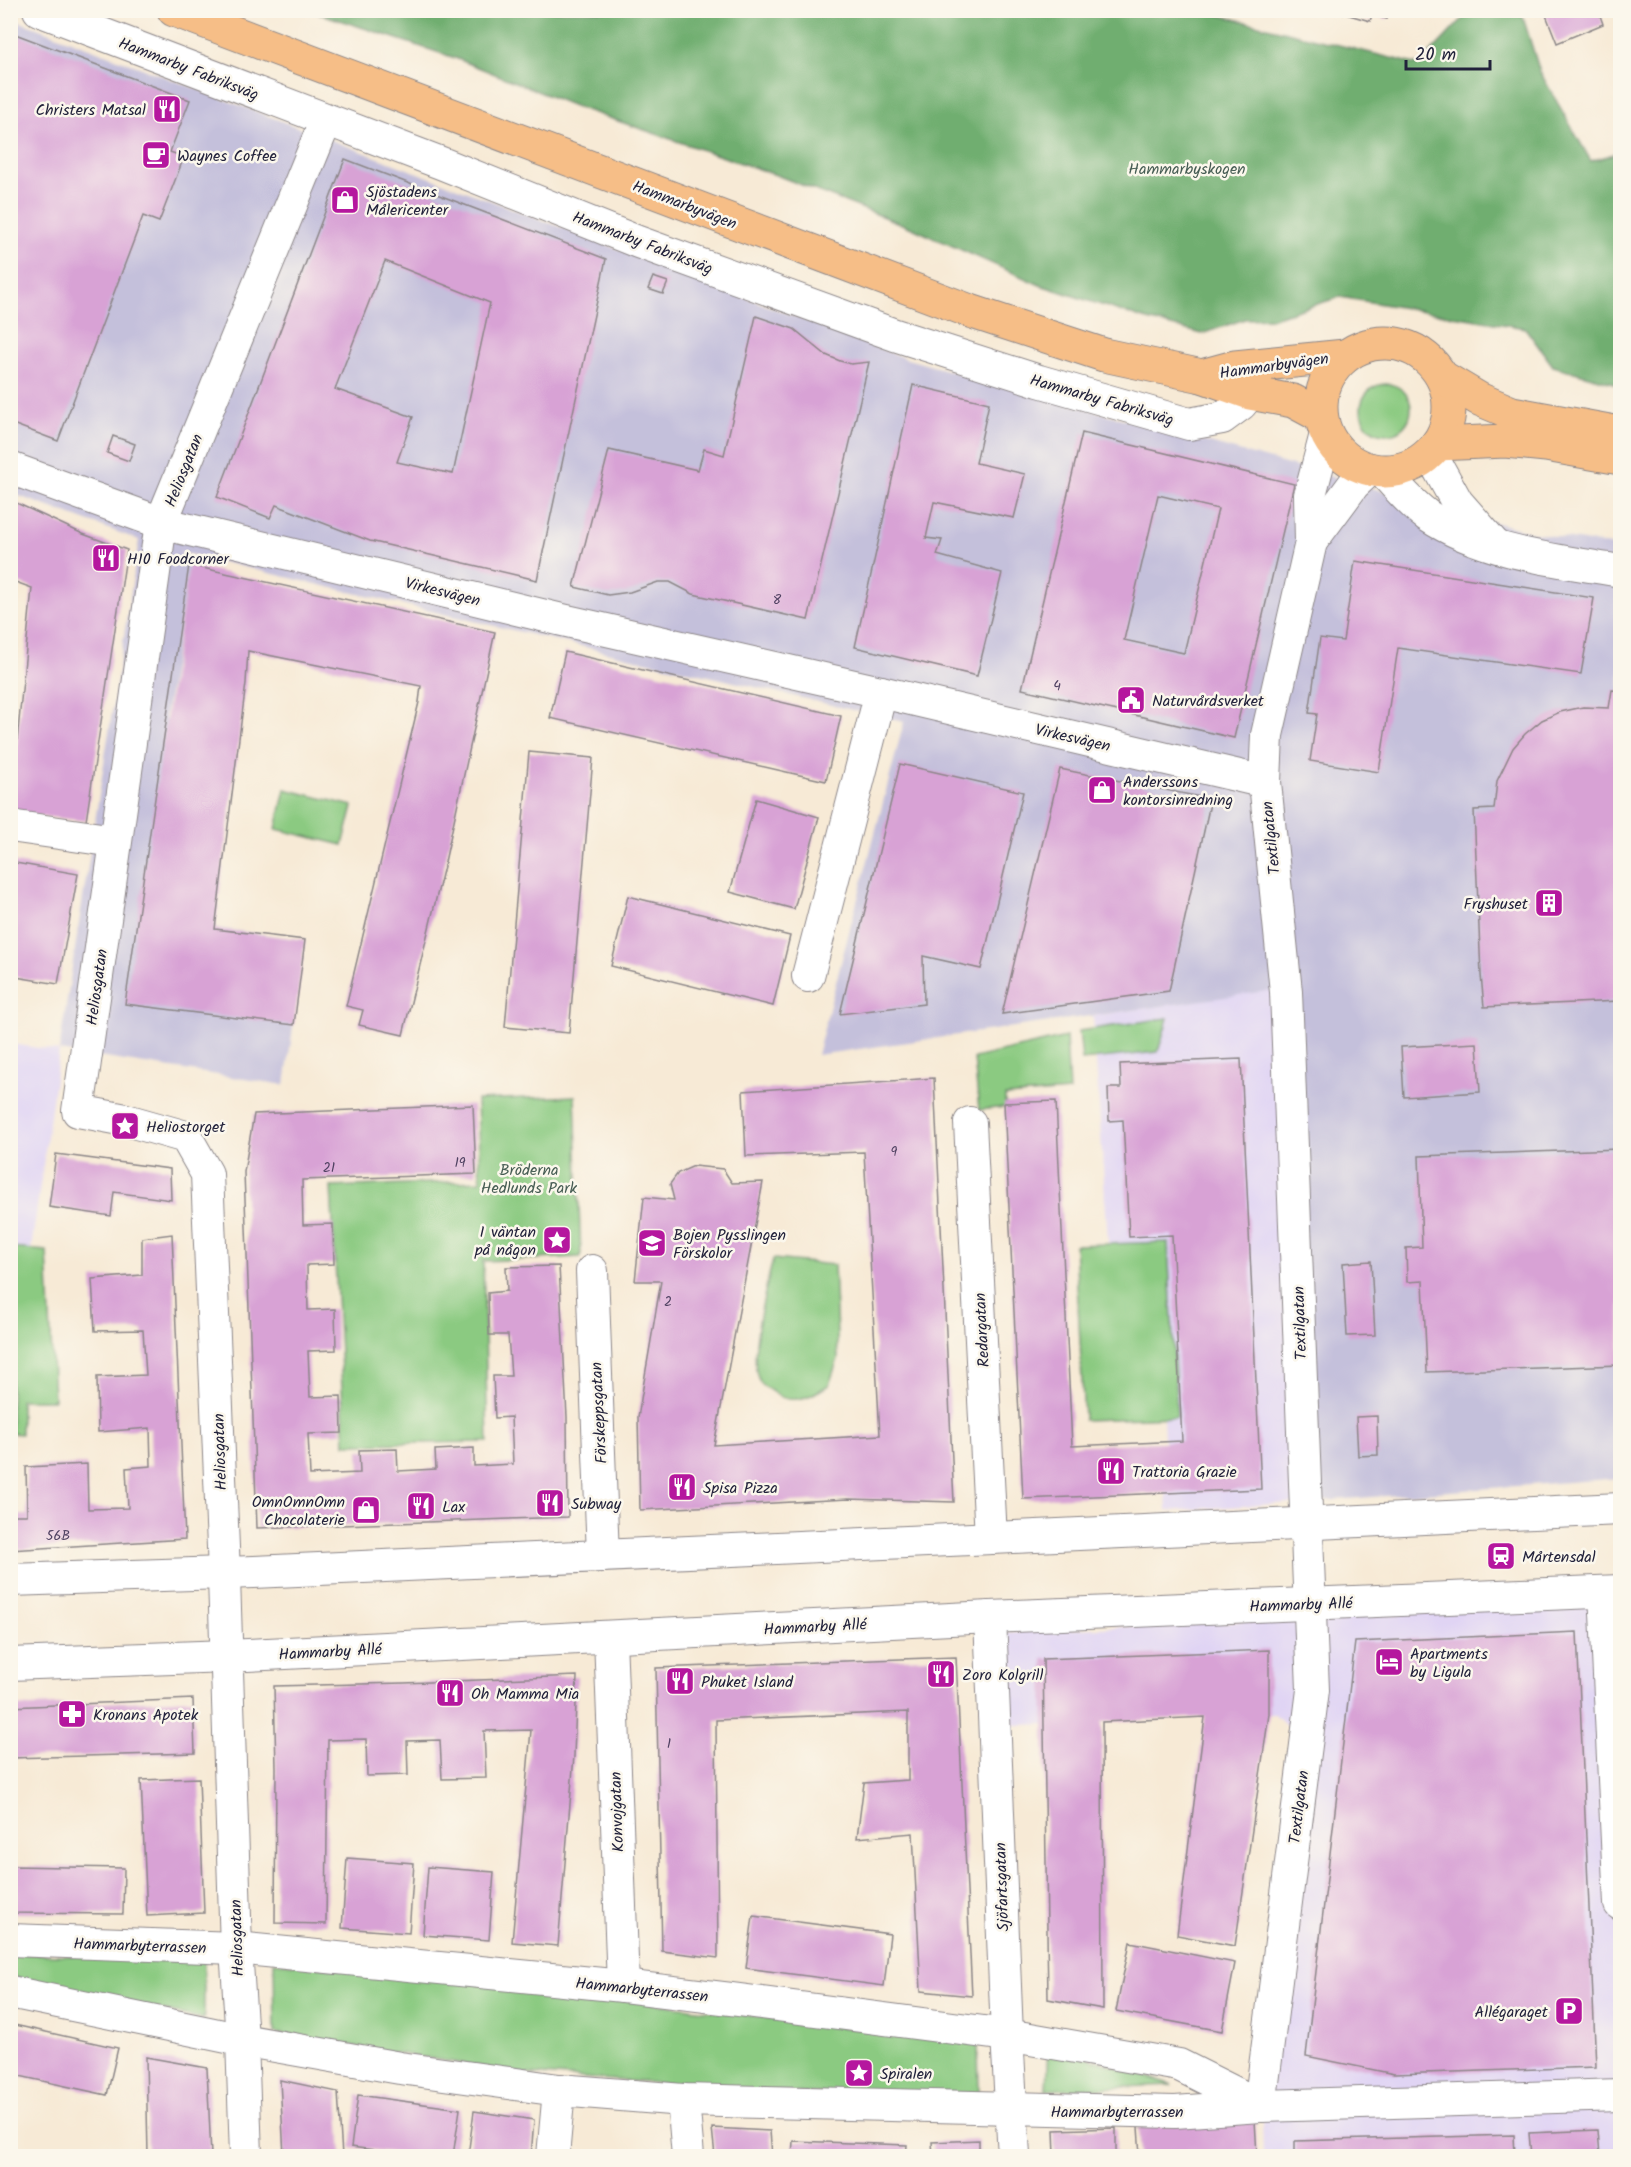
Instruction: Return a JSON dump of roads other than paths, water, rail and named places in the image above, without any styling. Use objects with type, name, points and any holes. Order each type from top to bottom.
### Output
[{"type":"main road","name":"Hammarbyvägen","points":[[174,10],[970,311],[1104,354],[1202,376],[1250,393],[1293,401],[1323,425],[1337,450],[1352,462],[1376,470]]},
{"type":"main road","name":"Hammarbyvägen","points":[[1323,425],[1320,399],[1324,383],[1333,368],[1345,356],[1362,346],[1380,342],[1399,344],[1416,350],[1431,362],[1442,377],[1448,394],[1449,411],[1445,429],[1434,448]]},
{"type":"main road","name":"Hammarbyvägen","points":[[1202,376],[1235,367],[1345,356]]},
{"type":"main road","name":"Hammarbyvägen","points":[[1442,377],[1479,399],[1512,413],[1620,433]]},
{"type":"main road","points":[[1376,470],[1400,470],[1416,463],[1434,448],[1505,441],[1546,445],[1620,458]]},
{"type":"street","name":"Hammarby Fabriksväg","points":[[39,10],[638,242],[895,335],[1059,387],[1189,424],[1222,418],[1241,404],[1250,393]]},
{"type":"street","name":"Heliosgatan","points":[[246,2157],[207,1174],[186,1137],[126,1120],[78,1111],[161,523],[327,120]]},
{"type":"street","name":"Textilgatan","points":[[1260,2106],[1313,1690],[1286,992],[1265,782],[1267,735],[1311,542],[1310,495],[1323,425]]},
{"type":"street","points":[[1434,448],[1457,502],[1498,548]]},
{"type":"street","name":"Virkesvägen","points":[[10,468],[161,523],[558,619],[1265,782]]},
{"type":"street","name":"Textilgatan","points":[[1311,542],[1354,483],[1376,470]]},
{"type":"street","points":[[1376,470],[1426,514],[1454,531],[1498,548],[1620,571]]},
{"type":"street","points":[[808,976],[881,692]]},
{"type":"street","points":[[10,826],[115,841]]},
{"type":"street","name":"Redargatan","points":[[969,1122],[991,1538]]},
{"type":"street","name":"Förskeppsgatan","points":[[591,1271],[603,1556]]},
{"type":"street","points":[[10,1580],[224,1573],[1620,1509]]},
{"type":"street","points":[[1613,1592],[1620,1905]]},
{"type":"street","name":"Hammarby Allé","points":[[10,1664],[226,1656],[990,1617],[1613,1592]]},
{"type":"street","name":"Sjöfartsgatan","points":[[990,1617],[1014,2157]]},
{"type":"street","name":"Konvojgatan","points":[[610,1637],[623,1986]]},
{"type":"street","name":"Hammarbyterrassen","points":[[10,1940],[236,1948],[623,1986],[1007,2035],[1179,2065],[1260,2106]]},
{"type":"street","name":"Hammarbyterrassen","points":[[10,1992],[242,2040],[400,2067],[559,2090],[683,2100],[1011,2110],[1175,2112],[1260,2106],[1620,2096]]},
{"type":"street","points":[[553,2157],[559,2090]]},
{"type":"street","points":[[683,2100],[688,2157]]},
{"type":"place","name":"Christers Matsal","points":[[167,109]]},
{"type":"place","name":"Waynes Coffee","points":[[156,155]]},
{"type":"place","name":"Sjöstadens Målericenter","points":[[345,200]]},
{"type":"place","name":"H10 Foodcorner","points":[[106,558]]},
{"type":"place","name":"Naturvårdsverket","points":[[1131,700]]},
{"type":"place","name":"Anderssons kontorsinredning","points":[[1102,790]]},
{"type":"place","name":"Fryshuset","points":[[1549,903]]},
{"type":"place","name":"Heliostorget","points":[[125,1126]]},
{"type":"place","name":"I väntan på någon","points":[[557,1240]]},
{"type":"place","name":"Bojen Pysslingen Förskolor","points":[[652,1243]]},
{"type":"place","name":"Trattoria Grazie","points":[[1111,1471]]},
{"type":"place","name":"Spisa Pizza","points":[[682,1487]]},
{"type":"place","name":"Subway","points":[[550,1503]]},
{"type":"place","name":"Lax","points":[[421,1506]]},
{"type":"place","name":"OmnOmnOmn Chocolaterie","points":[[366,1510]]},
{"type":"place","name":"Mårtensdal","points":[[1501,1556]]},
{"type":"place","name":"Apartments by Ligula","points":[[1389,1662]]},
{"type":"place","name":"Zoro Kolgrill","points":[[941,1674]]},
{"type":"place","name":"Phuket Island","points":[[680,1681]]},
{"type":"place","name":"Oh Mamma Mia","points":[[450,1693]]},
{"type":"place","name":"Kronans Apotek","points":[[72,1714]]},
{"type":"place","name":"Allégaraget","points":[[1569,2011]]},
{"type":"place","name":"Spiralen","points":[[859,2073]]},
{"type":"park label","name":"Hammarbyskogen","points":[[1187,168]]},
{"type":"park label","name":"Bröderna Hedlunds Park","points":[[529,1178]]}]
